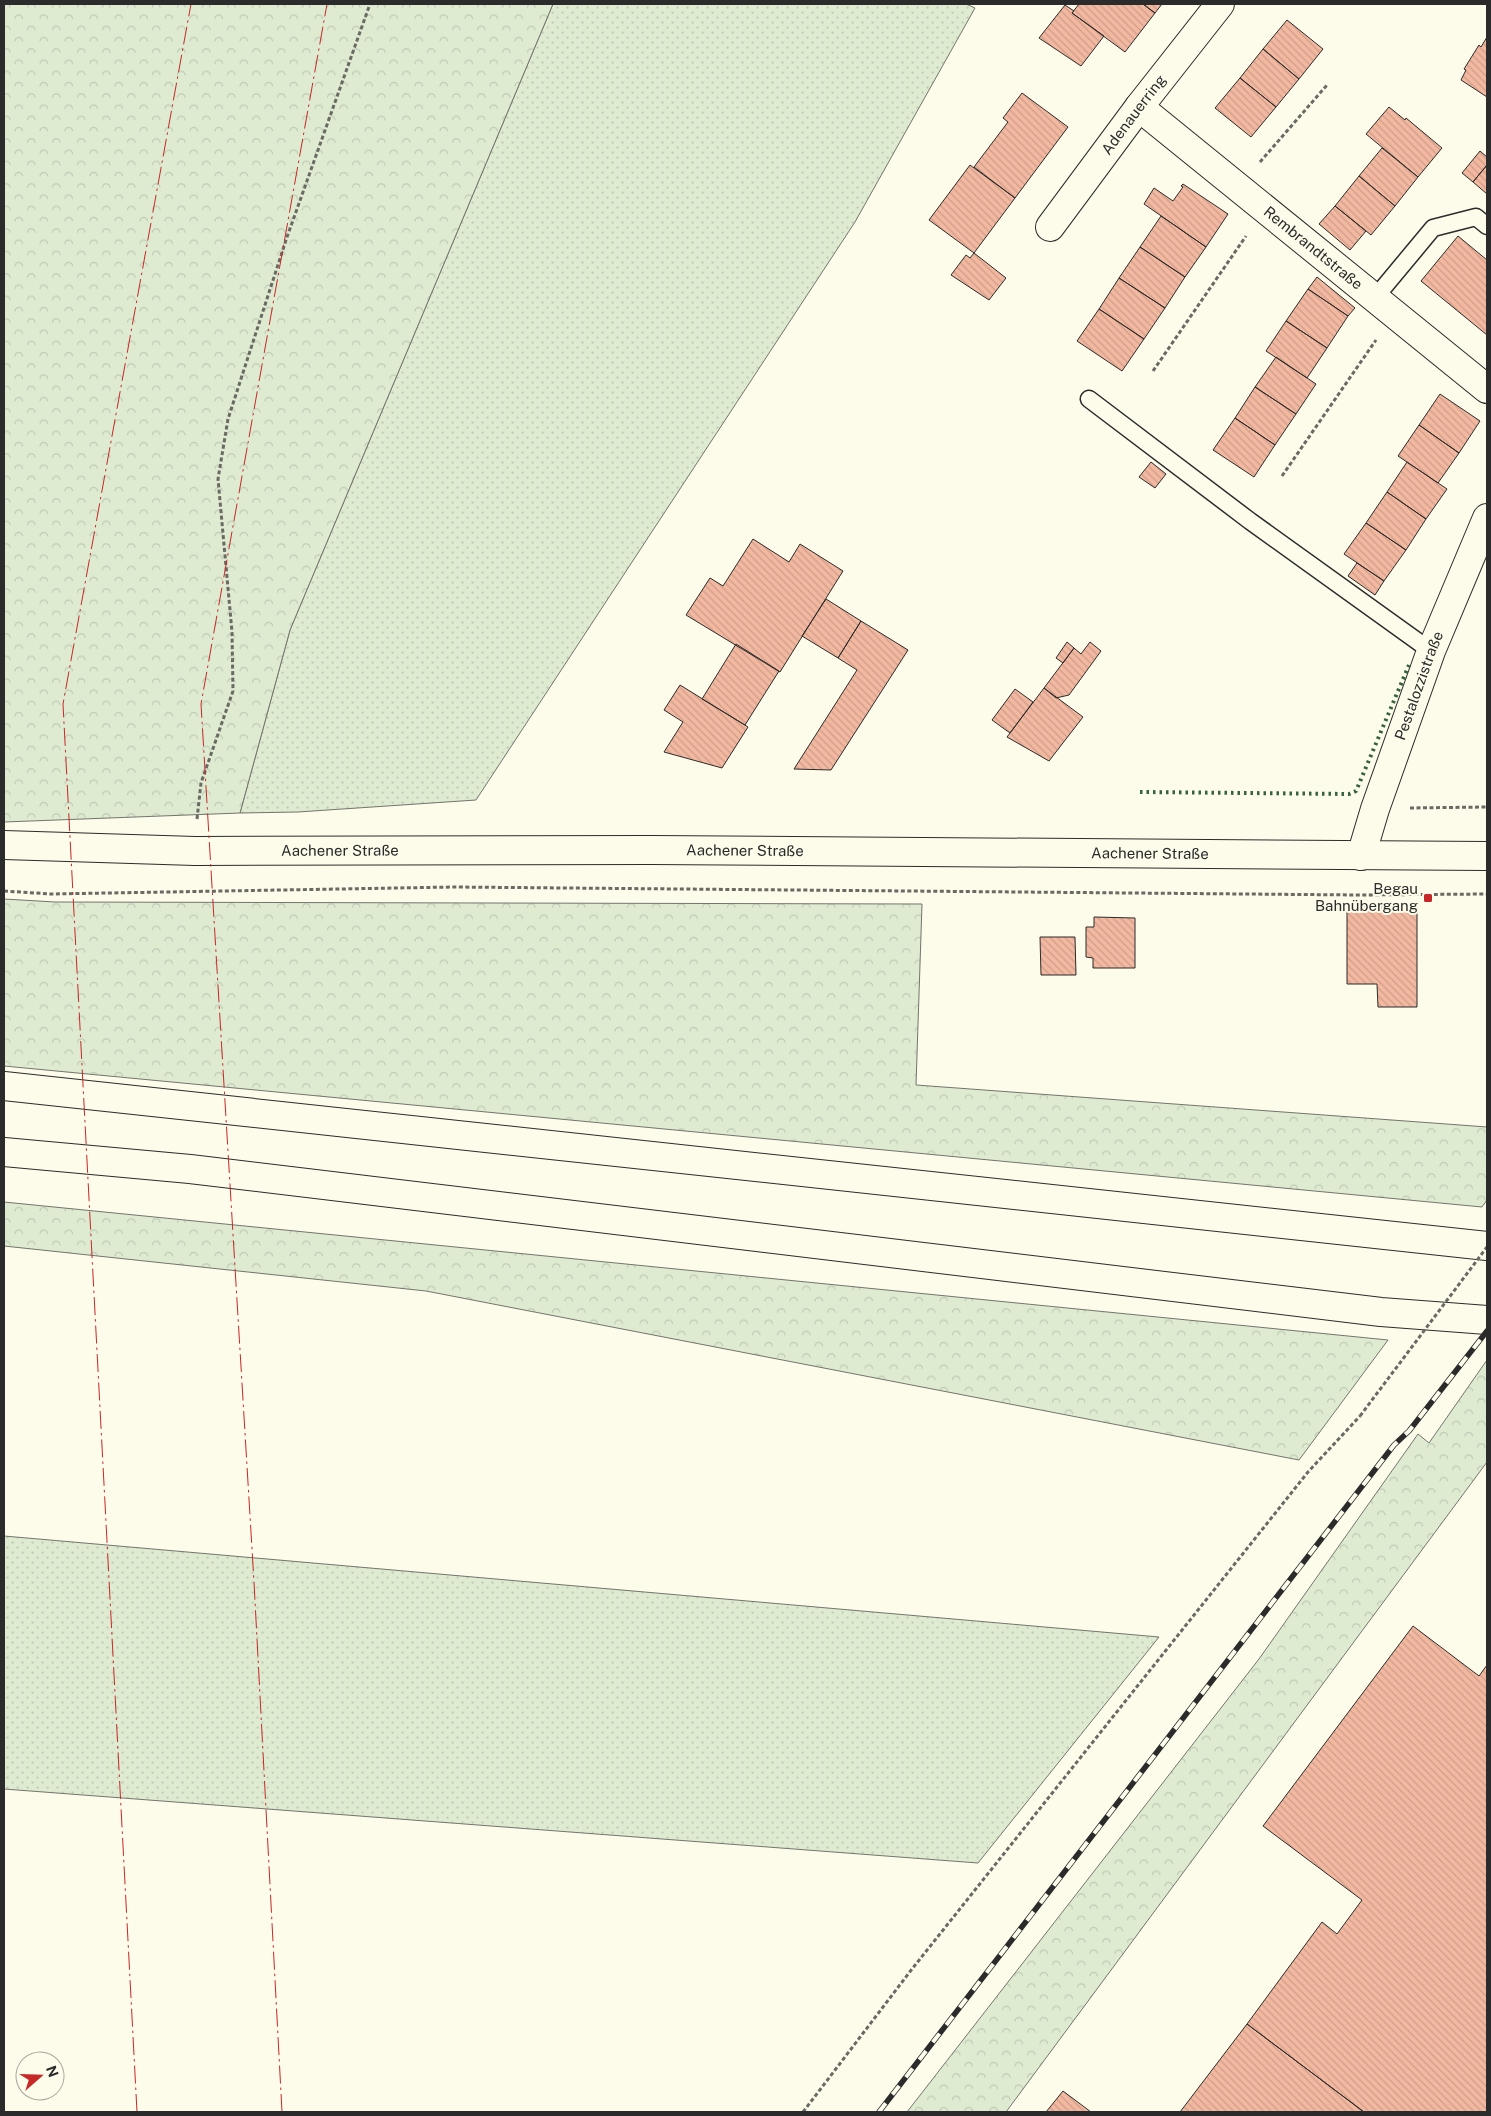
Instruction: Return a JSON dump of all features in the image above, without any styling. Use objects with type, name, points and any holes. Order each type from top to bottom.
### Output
[{"type":"main road","name":"Adenauerring","points":[[1050,227],[1139,107],[1220,4]]},
{"type":"main road","name":"Rembrandtstraße","points":[[1139,107],[1487,389]]},
{"type":"main road","name":"Pestalozzistraße","points":[[1361,856],[1375,809],[1431,651],[1487,518]]},
{"type":"main road","name":"Aachener Straße","points":[[4,845],[196,851],[661,850],[1487,856]]},
{"type":"main road","points":[[4,1086],[1487,1247]]},
{"type":"main road","points":[[4,1152],[190,1169],[1372,1311],[1487,1320]]},
{"type":"lane","points":[[1384,307],[1433,228],[1476,217],[1487,226]]},
{"type":"lane","points":[[1089,399],[1250,521],[1431,651]]},
{"type":"path","points":[[194,892],[201,783],[233,691],[232,632],[218,478],[228,419],[287,237],[370,4]]},
{"type":"path","points":[[1238,187],[1327,85]]},
{"type":"path","points":[[1153,371],[1265,209]]},
{"type":"path","points":[[1282,476],[1384,307]]},
{"type":"path","points":[[1375,809],[1487,807]]},
{"type":"path","points":[[4,891],[51,894],[454,887],[1339,895],[1487,894]]},
{"type":"path","points":[[803,2112],[912,1969],[1308,1472],[1360,1416],[1487,1247]]},
{"type":"green space","points":[[4,4],[553,4],[290,630],[240,813],[4,822]]},
{"type":"green space","points":[[553,4],[966,4],[975,8],[855,222],[476,800],[298,812],[240,813],[290,630]]},
{"type":"green space","points":[[4,899],[55,902],[922,904],[916,1085],[1487,1127],[1487,1200],[1482,1207],[4,1066]]},
{"type":"green space","points":[[4,1202],[1388,1340],[1299,1460],[426,1291],[4,1246]]},
{"type":"green space","points":[[1487,1360],[1487,1462],[1006,2112],[907,2112],[1259,1659],[1418,1434],[1429,1443]]},
{"type":"green space","points":[[4,1536],[1159,1637],[978,1863],[4,1789]]},
{"type":"building","points":[[1079,4],[1143,4],[1155,13],[1125,52],[1072,13]]},
{"type":"building","points":[[1143,4],[1162,4],[1155,13]]},
{"type":"building","points":[[1065,5],[1074,11],[1072,13],[1104,36],[1081,66],[1039,38]]},
{"type":"building","points":[[1287,20],[1323,49],[1299,79],[1263,49]]},
{"type":"building","points":[[1487,37],[1487,97],[1461,80],[1466,70],[1464,69],[1479,45],[1481,47]]},
{"type":"building","points":[[1263,49],[1299,79],[1276,107],[1240,78]]},
{"type":"building","points":[[1240,78],[1276,107],[1251,137],[1215,108]]},
{"type":"building","points":[[1022,93],[1068,127],[1015,198],[974,167],[1008,122],[1003,118]]},
{"type":"building","points":[[1389,107],[1405,120],[1406,118],[1442,148],[1418,177],[1366,134]]},
{"type":"building","points":[[1382,148],[1418,177],[1395,206],[1359,176]]},
{"type":"building","points":[[1480,151],[1487,157],[1487,165],[1473,182],[1462,173]]},
{"type":"building","points":[[970,165],[1015,198],[974,253],[929,220]]},
{"type":"building","points":[[1487,165],[1487,194],[1473,182]]},
{"type":"building","points":[[1359,176],[1395,206],[1371,235],[1335,206]]},
{"type":"building","points":[[1183,184],[1228,214],[1206,247],[1144,204],[1154,188],[1173,201],[1183,187],[1181,186]]},
{"type":"building","points":[[1335,206],[1366,231],[1350,250],[1319,224]]},
{"type":"building","points":[[1161,216],[1206,247],[1185,277],[1140,247]]},
{"type":"building","points":[[1458,236],[1487,260],[1487,335],[1421,281]]},
{"type":"building","points":[[1140,247],[1185,277],[1165,308],[1119,278]]},
{"type":"building","points":[[974,253],[1006,278],[989,300],[951,275],[966,255],[970,258]]},
{"type":"building","points":[[1317,277],[1355,308],[1348,316],[1308,289]]},
{"type":"building","points":[[1119,278],[1165,308],[1144,339],[1099,309]]},
{"type":"building","points":[[1308,289],[1348,316],[1327,348],[1286,321]]},
{"type":"building","points":[[1099,309],[1144,339],[1122,371],[1077,341]]},
{"type":"building","points":[[1286,321],[1327,348],[1307,378],[1266,351]]},
{"type":"building","points":[[1276,357],[1316,384],[1296,414],[1255,387]]},
{"type":"building","points":[[1255,387],[1296,414],[1275,445],[1235,418]]},
{"type":"building","points":[[1440,394],[1480,421],[1459,453],[1419,425]]},
{"type":"building","points":[[1235,418],[1275,445],[1254,477],[1213,450]]},
{"type":"building","points":[[1419,425],[1459,453],[1438,483],[1398,456]]},
{"type":"building","points":[[1151,462],[1166,474],[1155,488],[1139,477]]},
{"type":"building","points":[[1407,462],[1447,489],[1426,519],[1387,492]]},
{"type":"building","points":[[1387,492],[1426,519],[1406,550],[1366,523]]},
{"type":"building","points":[[1366,523],[1406,550],[1384,581],[1344,554]]},
{"type":"building","points":[[753,539],[789,562],[800,544],[843,571],[780,672],[686,615],[710,578],[723,586]]},
{"type":"building","points":[[1357,563],[1384,581],[1375,595],[1348,576]]},
{"type":"building","points":[[826,599],[861,621],[838,658],[802,636]]},
{"type":"building","points":[[861,621],[908,650],[831,770],[794,769],[857,670],[838,658]]},
{"type":"building","points":[[1067,642],[1074,648],[1063,663],[1056,658]]},
{"type":"building","points":[[1090,642],[1101,651],[1069,695],[1056,698],[1044,688],[1074,648],[1081,654]]},
{"type":"building","points":[[736,644],[779,671],[745,725],[702,699]]},
{"type":"building","points":[[680,685],[748,727],[722,768],[664,752],[683,722],[664,710]]},
{"type":"building","points":[[1044,688],[1083,717],[1049,761],[1007,737]]},
{"type":"building","points":[[1015,689],[1033,702],[1010,733],[992,720]]},
{"type":"building","points":[[1347,907],[1417,907],[1417,1007],[1378,1007],[1377,984],[1347,984]]},
{"type":"building","points":[[1094,917],[1135,918],[1135,968],[1093,968],[1093,958],[1086,957],[1086,927],[1094,927]]},
{"type":"building","points":[[1040,937],[1075,937],[1076,975],[1041,975]]},
{"type":"building","points":[[1413,1626],[1479,1676],[1487,1665],[1487,2112],[1364,2112],[1247,2024],[1322,1922],[1337,1934],[1362,1900],[1263,1826]]},
{"type":"building","points":[[1247,2024],[1364,2112],[1180,2112]]},
{"type":"building","points":[[1063,2091],[1091,2112],[1046,2112]]},
{"type":"railway","points":[[879,2112],[1394,1445],[1409,1431],[1487,1331]]},
{"type":"hedge","points":[[1140,792],[1349,794],[1356,791],[1409,665]]},
{"type":"power","points":[[137,2112],[63,704],[191,4]]},
{"type":"power","points":[[282,2112],[254,1582],[201,704],[327,4]]},
{"type":"place","name":"Begau Bahnübergang","points":[[1428,898]]}]
